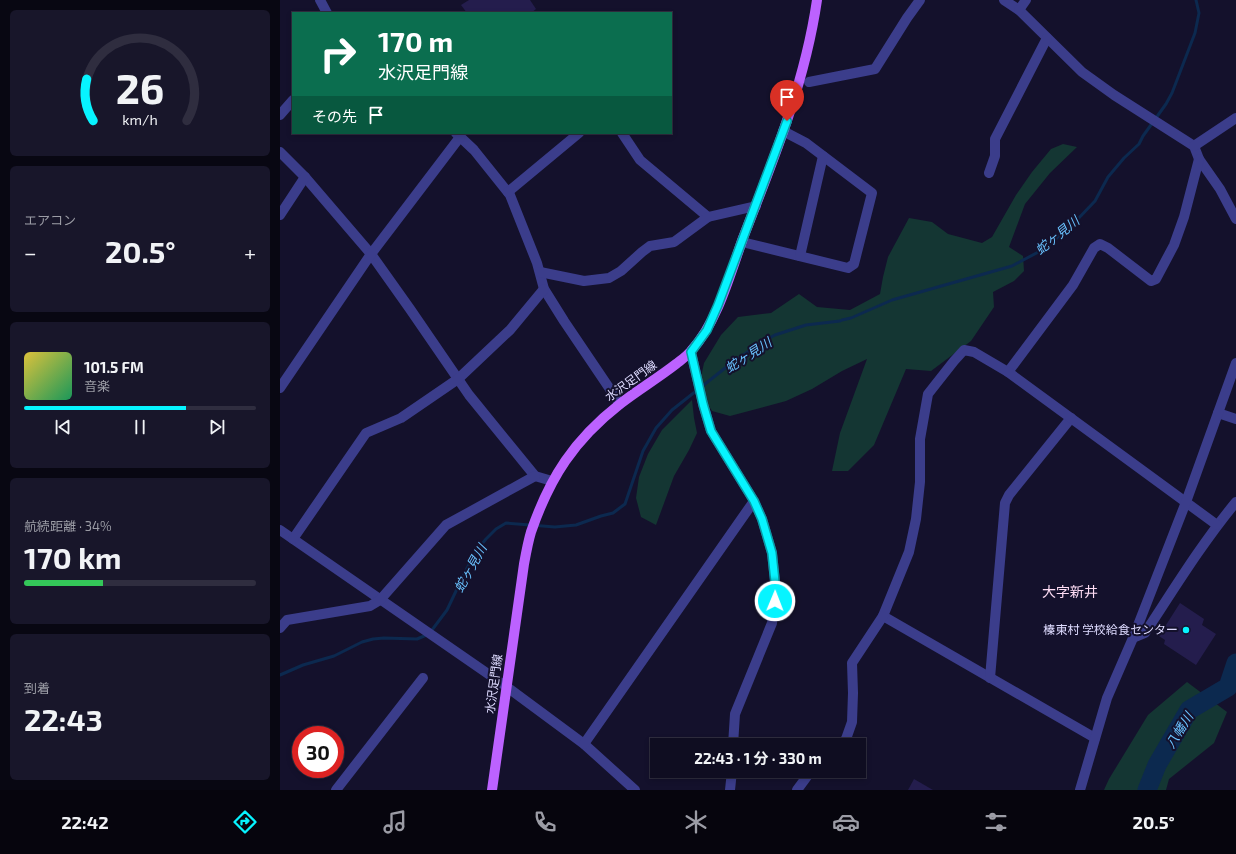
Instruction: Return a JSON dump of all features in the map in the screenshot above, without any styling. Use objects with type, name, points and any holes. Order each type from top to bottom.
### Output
[{"type":"main road","name":"水沢足門線","points":[[492,790],[524,564],[531,533],[541,505],[552,481],[565,461],[597,423],[620,404],[691,352],[707,330],[721,299],[791,111],[808,45],[817,0]]},
{"type":"street","points":[[320,0],[326,12]]},
{"type":"street","points":[[809,82],[875,69],[920,0]]},
{"type":"street","points":[[1004,0],[1019,10],[1082,72],[1114,95],[1194,146],[1199,159],[1220,189],[1236,219]]},
{"type":"street","points":[[1019,10],[1026,0]]},
{"type":"street","points":[[989,173],[995,156],[995,139],[1047,38]]},
{"type":"street","points":[[280,115],[292,101]]},
{"type":"street","points":[[1194,146],[1236,118]]},
{"type":"street","points":[[742,242],[848,268],[854,264],[872,193],[806,143],[784,131]]},
{"type":"street","points":[[508,192],[578,134]]},
{"type":"street","points":[[623,134],[640,160],[708,217]]},
{"type":"street","points":[[280,388],[371,254],[458,135],[474,150],[510,195],[532,249],[544,289],[620,404]]},
{"type":"street","points":[[280,152],[305,177],[371,254],[410,308],[469,395],[534,476],[552,481]]},
{"type":"street","points":[[800,256],[823,156]]},
{"type":"street","points":[[1008,372],[1073,285],[1094,248],[1100,244],[1108,248],[1151,282],[1156,279],[1174,245],[1184,217],[1199,159]]},
{"type":"street","points":[[280,215],[305,177]]},
{"type":"street","points":[[540,272],[584,281],[609,278],[621,271],[650,246],[674,242],[708,217],[756,206]]},
{"type":"street","points":[[294,539],[366,433],[400,418],[458,380],[510,330],[544,289]]},
{"type":"street","points":[[846,738],[852,722],[854,693],[852,663],[883,616],[909,552],[916,519],[920,482],[920,439],[928,394],[964,350],[974,352],[1008,372],[1217,525]]},
{"type":"street","points":[[691,352],[711,431],[754,501],[762,519],[772,553],[776,591],[772,623],[735,714],[733,738]]},
{"type":"street","points":[[1080,790],[1108,698],[1186,502],[1236,362]]},
{"type":"street","points":[[1218,412],[1236,419]]},
{"type":"street","points":[[990,678],[1005,503],[1009,495],[1071,418]]},
{"type":"street","points":[[280,628],[287,620],[370,606],[380,600],[446,525],[534,476]]},
{"type":"street","points":[[584,744],[754,501]]},
{"type":"street","points":[[1133,638],[1145,633],[1199,550],[1236,502]]},
{"type":"street","points":[[280,530],[507,687],[584,744],[635,790]]},
{"type":"street","points":[[883,616],[1095,738]]},
{"type":"street","points":[[336,790],[423,678]]},
{"type":"street","points":[[730,790],[731,778]]},
{"type":"street","points":[[798,790],[806,778]]},
{"type":"green space","points":[[1063,144],[1077,147],[1050,173],[1025,204],[1009,247],[1023,256],[1024,271],[1014,281],[993,292],[994,307],[971,341],[931,371],[906,369],[874,445],[848,471],[832,471],[840,433],[867,359],[842,371],[812,389],[786,401],[730,416],[712,411],[706,401],[701,377],[704,363],[721,335],[738,317],[771,313],[799,294],[817,307],[850,310],[880,294],[888,257],[909,218],[932,222],[948,234],[982,243],[992,237],[1016,195],[1032,172],[1051,149]]},
{"type":"green space","points":[[692,400],[697,433],[674,476],[656,525],[641,517],[636,498],[639,477],[648,454],[662,430]]},
{"type":"green space","points":[[1187,682],[1227,712],[1214,743],[1169,779],[1166,790],[1104,790],[1109,779],[1148,715]]},
{"type":"building","points":[[469,0],[530,0],[536,9],[532,12],[466,12],[461,5]]},
{"type":"building","name":"榛東村 学校給食センター","points":[[1180,603],[1204,619],[1202,625],[1216,634],[1196,665],[1164,644],[1165,640],[1159,636]]},
{"type":"building","points":[[914,779],[933,790],[908,790]]},
{"type":"waterway","name":"蛇ヶ見川","points":[[280,675],[303,665],[334,656],[362,642],[384,638],[417,639],[429,634],[447,610],[477,550],[496,529],[506,523],[555,527],[576,525],[613,513],[625,504],[643,451],[656,428],[672,410],[729,365],[762,342],[775,335],[806,325],[840,321],[851,318],[892,300],[1012,266],[1044,249],[1075,222],[1095,201],[1108,177],[1124,158],[1139,144],[1166,104],[1172,93],[1195,33],[1199,13],[1196,0]]},
{"type":"waterway","name":"八幡川","points":[[1147,790],[1157,765],[1189,710],[1228,687],[1236,663]]},
{"type":"place","name":"榛東村 学校給食センター","points":[[1186,630]]},
{"type":"district","name":"大字新井","points":[[1070,592]]},
{"type":"route","points":[[775,601],[776,591],[772,553],[762,519],[754,501],[711,431],[691,352],[707,330],[728,281],[787,121]]}]
